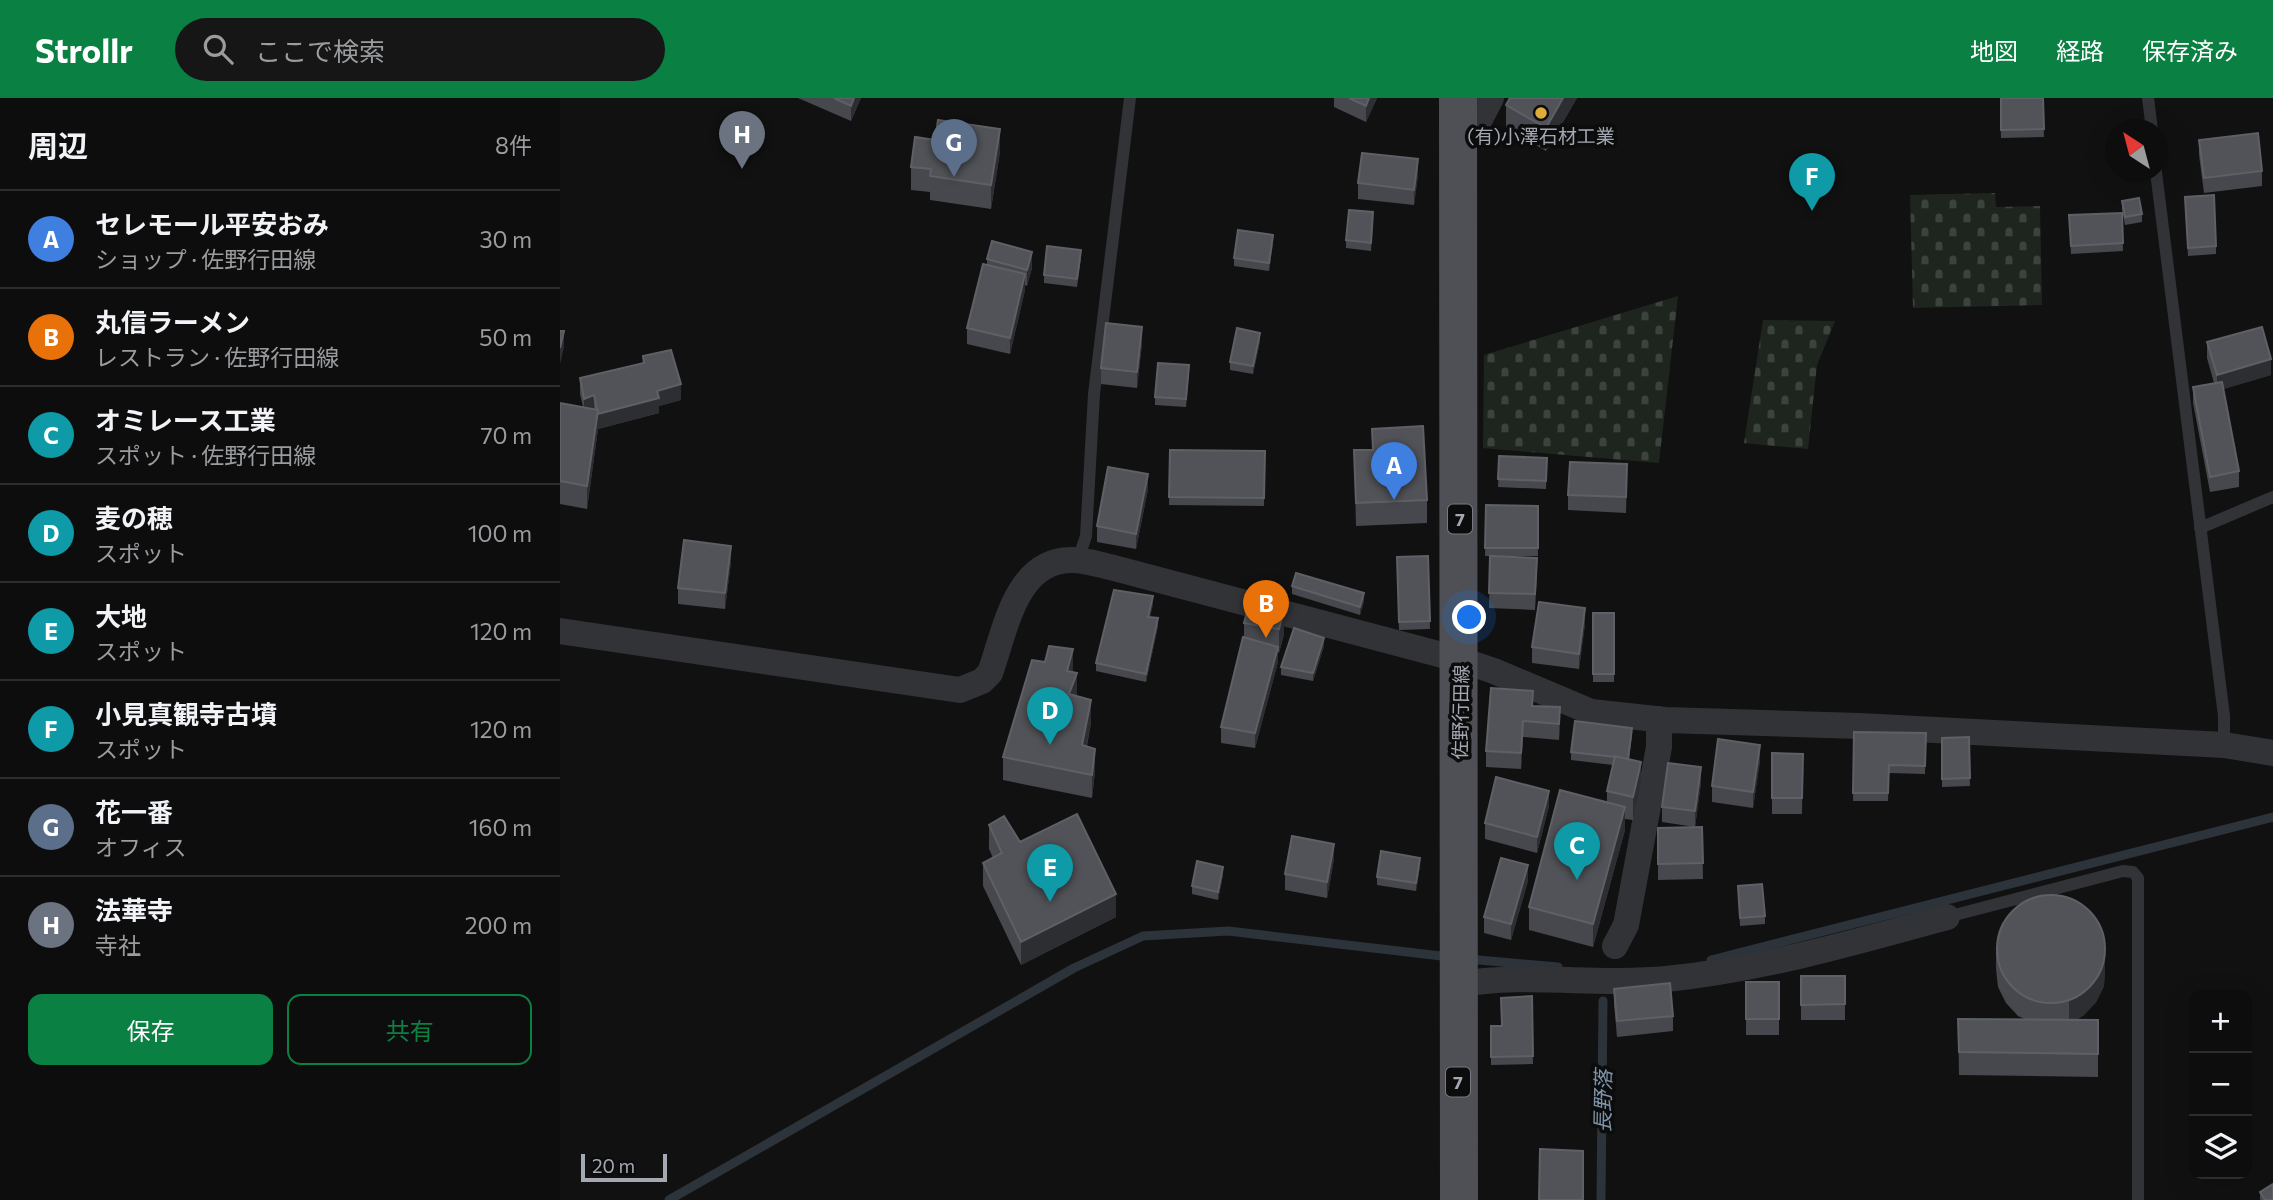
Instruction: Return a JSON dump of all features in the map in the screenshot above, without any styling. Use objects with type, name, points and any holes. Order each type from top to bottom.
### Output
[{"type":"main road","name":"佐野行田線","points":[[1458,98],[1461,660],[1459,1200]]},
{"type":"street","points":[[1458,136],[1480,118],[1491,98]]},
{"type":"street","points":[[560,631],[960,690],[982,681],[990,673],[1023,586],[1046,565],[1078,560],[1461,660],[1591,712],[1660,719],[1860,726],[2224,746],[2273,753]]},
{"type":"street","points":[[1615,946],[1626,925],[1659,747],[1660,719]]},
{"type":"street","points":[[1458,963],[1484,980],[1598,983],[1665,979],[1784,962],[1947,917]]},
{"type":"lane","points":[[1078,560],[1086,536],[1094,394],[1130,98]]},
{"type":"lane","points":[[2148,98],[2151,119]]},
{"type":"lane","points":[[2157,182],[2224,716],[2224,746]]},
{"type":"lane","points":[[2200,528],[2273,497]]},
{"type":"lane","points":[[1947,917],[2123,872],[2133,872],[2138,878],[2138,1200]]},
{"type":"green space","points":[[1995,193],[1996,207],[2040,206],[2042,305],[1913,308],[1910,195]]},
{"type":"green space","points":[[1678,296],[1659,463],[1483,448],[1484,355]]},
{"type":"green space","points":[[1763,320],[1835,321],[1817,365],[1808,449],[1744,443]]},
{"type":"building","points":[[834,98],[854,98],[851,106]]},
{"type":"building","points":[[1349,98],[1369,98],[1366,106]]},
{"type":"building","points":[[1510,98],[1563,98],[1546,128],[1506,105]]},
{"type":"building","points":[[2001,98],[2043,98],[2044,129],[2001,130]]},
{"type":"building","points":[[938,120],[1000,129],[991,185],[930,176],[931,169],[911,167],[915,137],[935,140]]},
{"type":"building","points":[[2258,133],[2262,171],[2204,178],[2199,140]]},
{"type":"building","points":[[1362,153],[1418,159],[1414,190],[1358,183]]},
{"type":"building","points":[[2214,195],[2216,246],[2188,248],[2185,197]]},
{"type":"building","points":[[2139,198],[2142,214],[2125,217],[2122,201]]},
{"type":"building","points":[[1349,210],[1373,212],[1371,243],[1346,240]]},
{"type":"building","points":[[2122,213],[2123,243],[2071,246],[2069,215]]},
{"type":"building","points":[[1238,230],[1273,235],[1269,263],[1234,258]]},
{"type":"building","points":[[992,241],[1032,252],[1027,270],[987,259]]},
{"type":"building","points":[[1047,246],[1081,250],[1077,279],[1044,275]]},
{"type":"building","points":[[983,264],[1025,274],[1010,338],[967,328]]},
{"type":"building","points":[[1106,323],[1142,327],[1137,372],[1101,368]]},
{"type":"building","points":[[2262,327],[2271,359],[2217,375],[2207,342]]},
{"type":"building","points":[[1237,328],[1260,333],[1253,366],[1230,362]]},
{"type":"building","points":[[560,331],[564,331],[560,348]]},
{"type":"building","points":[[671,350],[681,384],[657,391],[659,398],[598,414],[594,395],[584,399],[580,378],[644,363],[643,356]]},
{"type":"building","points":[[1158,363],[1189,365],[1186,399],[1155,397]]},
{"type":"building","points":[[2222,382],[2239,471],[2210,477],[2193,387]]},
{"type":"building","points":[[560,403],[598,410],[587,486],[560,481]]},
{"type":"building","points":[[1423,426],[1427,500],[1356,503],[1354,450],[1373,450],[1372,429]]},
{"type":"building","points":[[1170,450],[1265,451],[1264,498],[1169,497]]},
{"type":"building","points":[[1499,456],[1547,458],[1546,481],[1498,479]]},
{"type":"building","points":[[1570,462],[1627,464],[1626,497],[1568,495]]},
{"type":"building","points":[[1108,467],[1148,474],[1136,534],[1097,526]]},
{"type":"building","points":[[1486,505],[1538,506],[1538,548],[1485,548]]},
{"type":"building","points":[[684,540],[731,546],[725,593],[678,588]]},
{"type":"building","points":[[1428,556],[1430,621],[1399,622],[1397,557]]},
{"type":"building","points":[[1490,556],[1537,558],[1535,594],[1489,593]]},
{"type":"building","points":[[1296,573],[1364,593],[1360,607],[1292,586]]},
{"type":"building","points":[[1114,590],[1153,596],[1148,617],[1158,618],[1146,674],[1096,663]]},
{"type":"building","points":[[1539,602],[1585,608],[1579,654],[1532,647]]},
{"type":"building","points":[[1249,604],[1284,611],[1279,629],[1244,623]]},
{"type":"building","points":[[1593,613],[1614,613],[1614,674],[1593,674]]},
{"type":"building","points":[[1294,628],[1324,638],[1313,673],[1281,667]]},
{"type":"building","points":[[1243,637],[1278,647],[1255,733],[1221,727]]},
{"type":"building","points":[[1049,646],[1073,649],[1067,671],[1077,673],[1069,694],[1091,700],[1082,745],[1095,749],[1092,775],[1003,757],[1032,660],[1045,662]]},
{"type":"building","points":[[1491,688],[1533,691],[1532,706],[1560,707],[1559,724],[1523,721],[1521,753],[1486,751]]},
{"type":"building","points":[[1575,721],[1632,728],[1628,759],[1571,752]]},
{"type":"building","points":[[1854,732],[1926,733],[1925,766],[1889,765],[1888,793],[1853,793]]},
{"type":"building","points":[[1969,737],[1970,778],[1942,779],[1942,738]]},
{"type":"building","points":[[1718,739],[1760,745],[1753,792],[1712,786]]},
{"type":"building","points":[[1772,753],[1803,754],[1802,798],[1772,798]]},
{"type":"building","points":[[1615,756],[1641,762],[1633,797],[1607,791]]},
{"type":"building","points":[[1668,763],[1701,767],[1695,811],[1662,807]]},
{"type":"building","points":[[1496,777],[1549,791],[1537,837],[1485,823]]},
{"type":"building","points":[[1560,790],[1625,807],[1593,924],[1529,907]]},
{"type":"building","points":[[1077,814],[1116,894],[1021,942],[983,863],[1002,853],[989,825],[1004,816],[1020,842]]},
{"type":"building","points":[[1702,827],[1703,863],[1658,864],[1658,828]]},
{"type":"building","points":[[1292,836],[1334,844],[1327,882],[1285,874]]},
{"type":"building","points":[[1381,851],[1420,858],[1416,883],[1377,877]]},
{"type":"building","points":[[1501,858],[1528,865],[1511,924],[1484,917]]},
{"type":"building","points":[[1197,861],[1223,867],[1218,892],[1192,886]]},
{"type":"building","points":[[1762,884],[1765,916],[1740,918],[1738,886]]},
{"type":"building","points":[[2051,895],[2072,899],[2089,911],[2101,928],[2105,949],[2101,970],[2089,987],[2072,999],[2051,1003],[2030,999],[2013,987],[2001,970],[1997,949],[2001,928],[2013,911],[2030,899]]},
{"type":"building","points":[[1801,976],[1845,976],[1845,1004],[1801,1005]]},
{"type":"building","points":[[1746,982],[1779,982],[1779,1019],[1746,1019]]},
{"type":"building","points":[[1670,983],[1673,1016],[1617,1021],[1614,989]]},
{"type":"building","points":[[1532,996],[1533,1056],[1491,1057],[1491,1026],[1502,1026],[1501,998]]},
{"type":"building","points":[[1958,1019],[2098,1020],[2098,1054],[1959,1052]]},
{"type":"building","points":[[1540,1149],[1583,1151],[1583,1200],[1539,1200]]},
{"type":"building","points":[[2273,1184],[2273,1200],[2265,1200],[2260,1192]]},
{"type":"waterway","points":[[1711,960],[2273,817]]},
{"type":"waterway","points":[[669,1200],[1074,968],[1143,936],[1228,931],[1450,957]]},
{"type":"waterway","points":[[1468,959],[1558,967]]},
{"type":"waterway","name":"長野落","points":[[1601,1200],[1603,1001]]},
{"type":"place","name":"(有)小澤石材工業","points":[[1541,113]]},
{"type":"place","name":"法華寺","points":[[742,169]]},
{"type":"place","name":"花一番","points":[[954,177]]},
{"type":"place","name":"小見真観寺古墳","points":[[1812,211]]},
{"type":"place","name":"セレモール平安おみ","points":[[1394,500]]},
{"type":"place","name":"丸信ラーメン","points":[[1266,638]]},
{"type":"place","name":"麦の穂","points":[[1050,745]]},
{"type":"place","name":"オミレース工業","points":[[1577,880]]},
{"type":"place","name":"大地","points":[[1050,902]]}]
